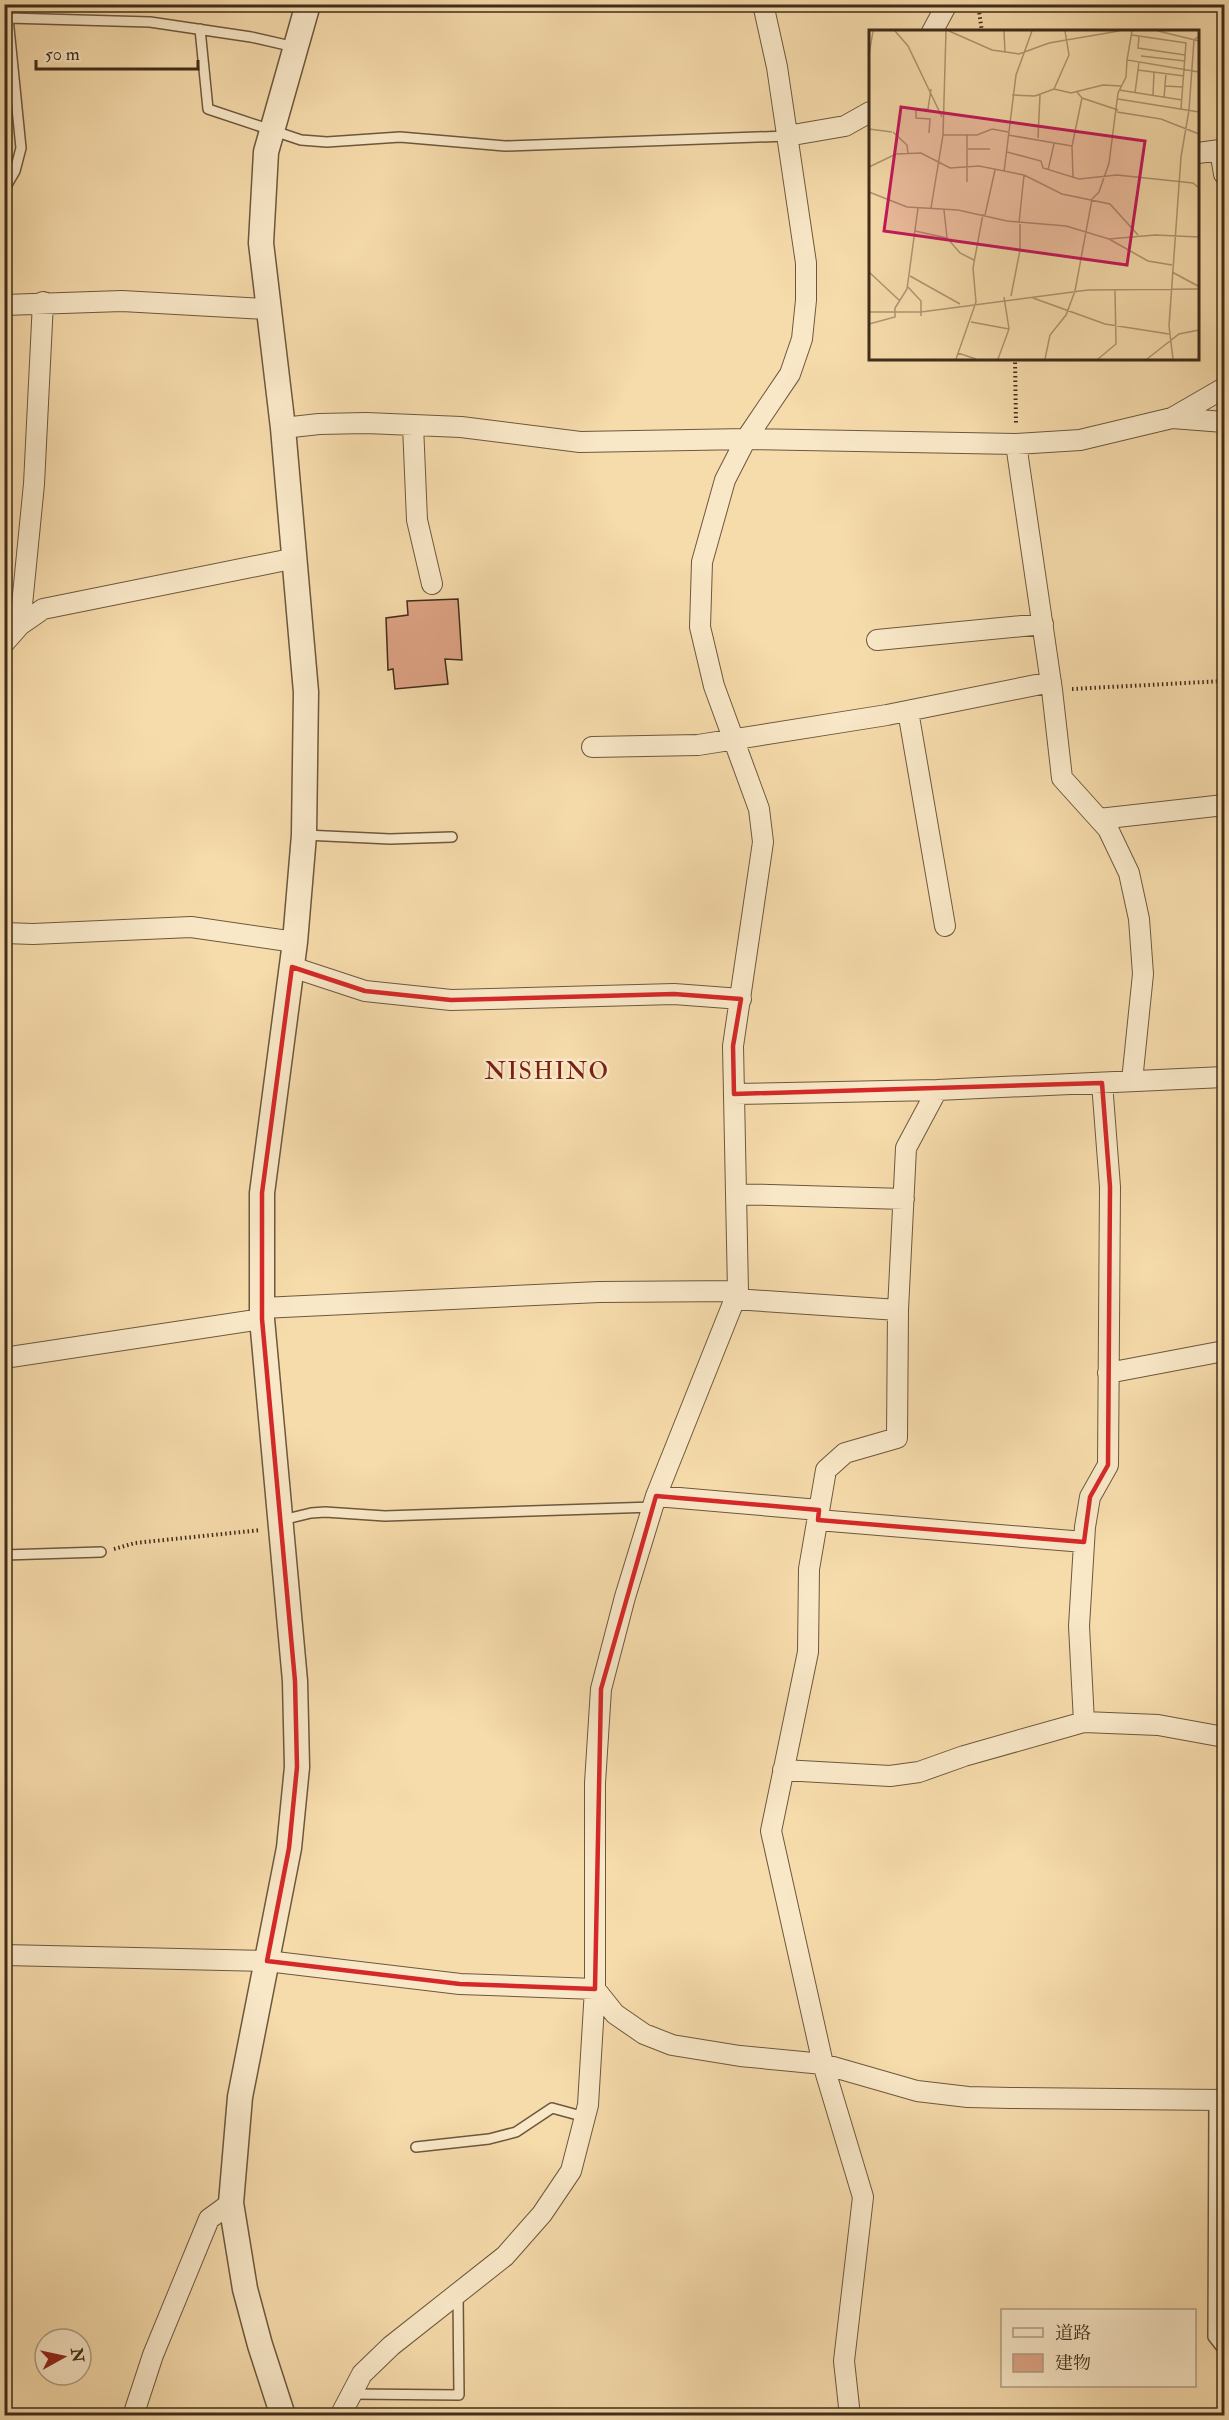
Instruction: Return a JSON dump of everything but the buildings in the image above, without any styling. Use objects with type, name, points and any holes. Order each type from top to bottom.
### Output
[{"type":"street","points":[[283,2415],[260,2345],[245,2289],[231,2204],[240,2097],[289,1848],[297,1767],[295,1681],[262,1314],[262,1193],[295,942],[304,835],[306,692],[283,428],[267,309],[261,243],[265,163],[271,130],[308,4]]},
{"type":"street","points":[[340,2415],[362,2374],[391,2346],[505,2256],[542,2214],[571,2171],[588,2105],[595,1989],[595,1783],[601,1689],[654,1502],[736,1295],[734,1046],[763,842],[759,809],[714,686],[700,627],[702,562],[725,480],[746,439],[790,374],[802,339],[806,300],[806,263],[777,67],[763,4]]},
{"type":"street","points":[[933,30],[947,4]]},
{"type":"street","points":[[787,136],[845,126],[869,112]]},
{"type":"street","points":[[1199,153],[1220,150],[1224,174]]},
{"type":"street","points":[[4,305],[122,301],[267,309]]},
{"type":"street","points":[[20,626],[34,484],[43,302]]},
{"type":"street","points":[[283,428],[319,424],[461,427],[580,442],[746,439],[1016,444],[1080,440],[1172,418],[1224,388]]},
{"type":"street","points":[[1172,418],[1224,422]]},
{"type":"street","points":[[414,425],[417,520],[432,584]]},
{"type":"street","points":[[1016,444],[1052,686],[1062,778],[1108,829],[1129,873],[1139,919],[1143,974],[1132,1081]]},
{"type":"street","points":[[4,643],[20,626],[43,609],[296,558]]},
{"type":"street","points":[[877,640],[1043,624]]},
{"type":"street","points":[[592,747],[698,745],[1052,686]]},
{"type":"street","points":[[908,711],[945,926]]},
{"type":"street","points":[[1099,819],[1224,805]]},
{"type":"street","points":[[4,933],[33,934],[191,927],[295,942]]},
{"type":"street","points":[[292,967],[365,991],[451,1000],[674,994],[741,999]]},
{"type":"street","points":[[734,1094],[937,1090],[1224,1077]]},
{"type":"street","points":[[1084,1722],[1079,1626],[1084,1542],[1090,1497],[1108,1465],[1110,1187],[1102,1083]]},
{"type":"street","points":[[850,2415],[844,2361],[863,2197],[823,2064],[771,1831],[808,1652],[809,1569],[826,1470],[845,1453],[897,1438],[898,1310],[906,1148],[937,1090]]},
{"type":"street","points":[[736,1194],[903,1199]]},
{"type":"street","points":[[4,1358],[262,1314],[599,1292],[736,1295],[898,1310]]},
{"type":"street","points":[[1108,1372],[1224,1351]]},
{"type":"street","points":[[654,1502],[818,1515],[1084,1542]]},
{"type":"street","points":[[783,1770],[891,1776],[919,1772],[964,1756],[1084,1722],[1158,1725],[1224,1737]]},
{"type":"street","points":[[4,1955],[267,1960],[460,1984],[595,1989],[615,2014],[644,2034],[672,2045],[740,2056],[823,2064],[917,2091],[968,2097],[1219,2100]]},
{"type":"street","points":[[133,2415],[153,2355],[209,2218],[231,2204]]},
{"type":"lane","points":[[4,5],[8,18],[21,148],[15,171],[4,189]]},
{"type":"lane","points":[[8,18],[150,22],[251,37],[295,47]]},
{"type":"lane","points":[[200,29],[208,109],[310,141],[400,137],[506,146],[787,136]]},
{"type":"lane","points":[[304,835],[390,839],[452,837]]},
{"type":"lane","points":[[282,1524],[311,1513],[325,1512],[385,1516],[654,1502]]},
{"type":"lane","points":[[4,1555],[102,1552]]},
{"type":"lane","points":[[1219,2100],[1213,2337],[1224,2351]]},
{"type":"lane","points":[[416,2147],[489,2139],[516,2132],[552,2108],[585,2117]]},
{"type":"lane","points":[[351,2394],[459,2396],[458,2293]]},
{"type":"path","points":[[978,4],[982,30]]},
{"type":"path","points":[[1015,360],[1016,444]]},
{"type":"path","points":[[1052,686],[1224,681]]},
{"type":"path","points":[[102,1552],[135,1544],[282,1524]]},
{"type":"highlighted area","points":[[292,967],[365,991],[451,1000],[674,994],[741,999],[733,1046],[734,1094],[1102,1083],[1110,1187],[1108,1465],[1090,1497],[1084,1542],[818,1520],[819,1510],[656,1496],[601,1689],[595,1989],[460,1984],[267,1961],[289,1848],[297,1767],[295,1681],[262,1319],[262,1193]]},
{"type":"district","name":"NISHINO","points":[[547,1071]]}]
